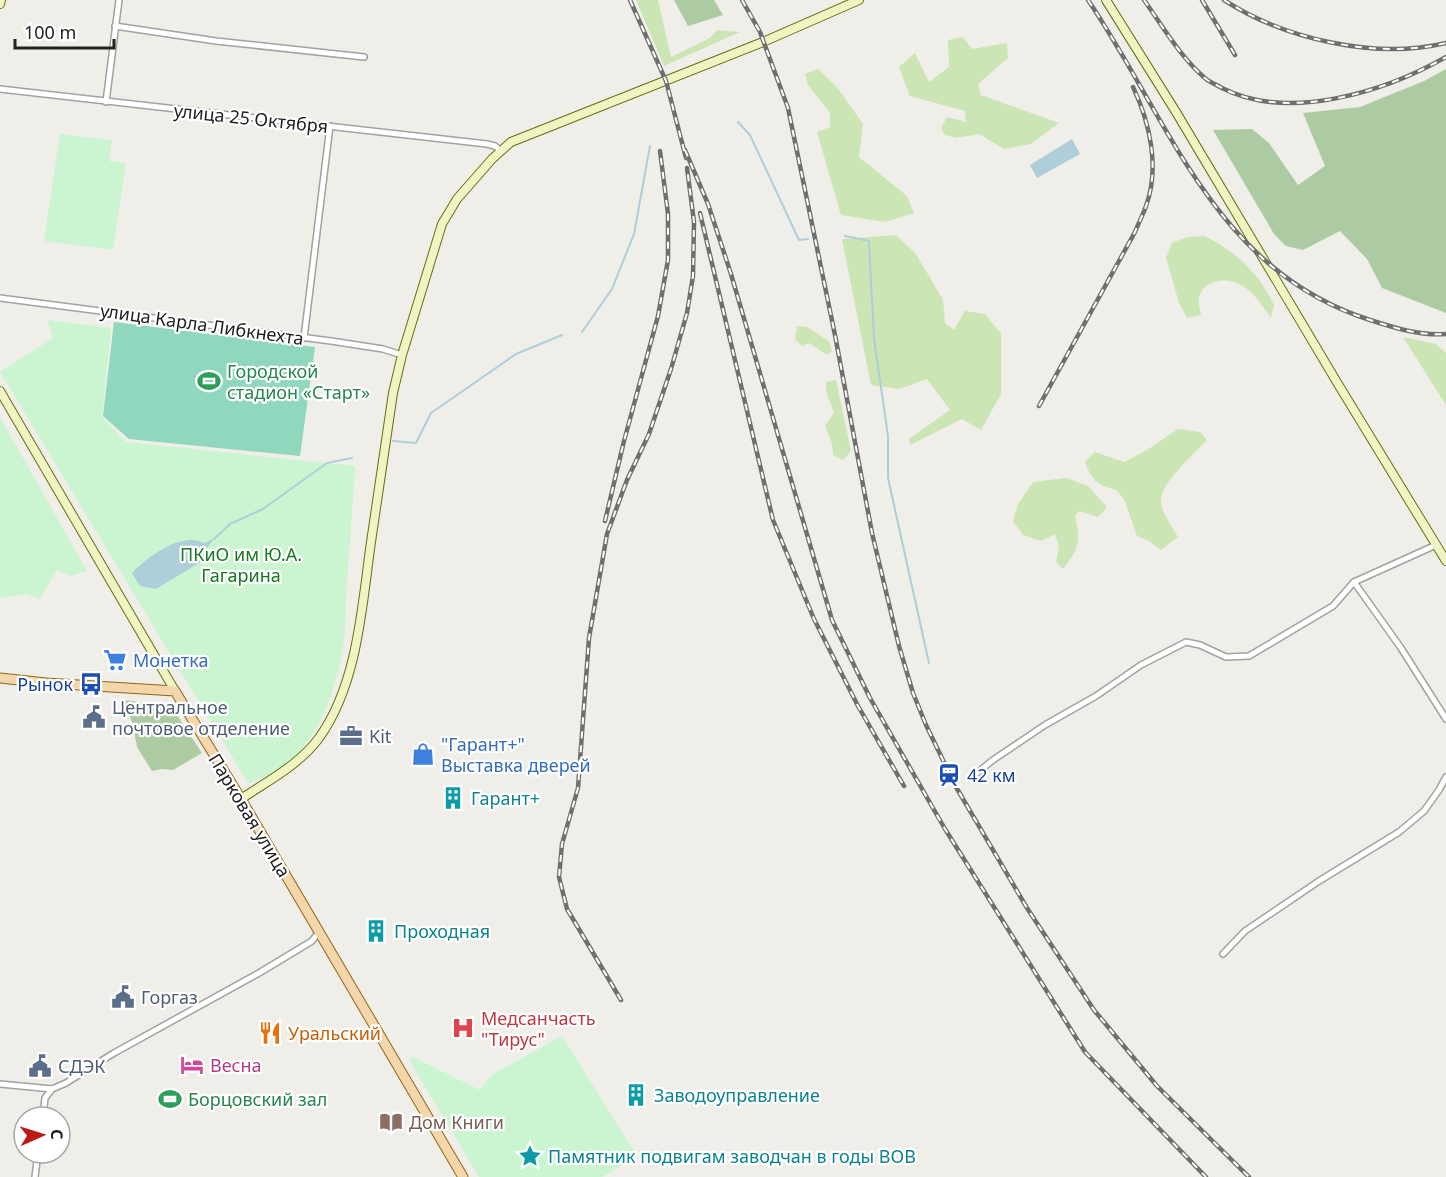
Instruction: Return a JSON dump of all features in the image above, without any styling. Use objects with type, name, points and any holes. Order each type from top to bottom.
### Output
[{"type":"main road","points":[[0,678],[175,691]]},
{"type":"main road","name":"Парковая улица","points":[[175,691],[463,1177]]},
{"type":"street","points":[[106,102],[119,0]]},
{"type":"street","points":[[241,799],[298,762],[319,738],[334,713],[359,632],[393,393],[402,355],[442,224],[457,199],[500,150],[511,142],[763,42],[860,0]]},
{"type":"street","points":[[1106,0],[1176,112],[1446,561]]},
{"type":"street","points":[[115,27],[364,57]]},
{"type":"street","name":"улица 25 Октября","points":[[0,89],[487,144],[500,150]]},
{"type":"street","points":[[304,338],[330,126]]},
{"type":"street","name":"улица Карла Либкнехта","points":[[0,298],[383,349],[402,355]]},
{"type":"street","name":"Парковая улица","points":[[0,391],[175,691]]},
{"type":"street","points":[[972,777],[1045,725],[1096,696],[1141,665],[1186,642],[1200,645],[1226,657],[1250,656],[1333,606],[1354,582],[1436,545]]},
{"type":"street","points":[[1354,582],[1401,648],[1446,719]]},
{"type":"street","points":[[1223,954],[1245,931],[1319,881],[1400,832],[1424,811],[1446,777]]},
{"type":"street","points":[[0,1084],[52,1089],[66,1083],[121,1049],[312,941],[319,932]]},
{"type":"street","points":[[44,1105],[45,1098],[52,1089]]},
{"type":"green space","points":[[636,0],[658,0],[671,57],[710,38],[717,30],[740,32],[664,66]]},
{"type":"green space","points":[[674,0],[714,0],[723,15],[688,26]]},
{"type":"green space","points":[[963,37],[972,49],[1007,43],[1008,58],[978,84],[981,95],[1059,123],[1031,144],[1004,149],[979,134],[956,138],[945,135],[941,128],[947,117],[966,122],[965,111],[910,96],[899,67],[915,53],[929,82],[949,67],[948,40]]},
{"type":"green space","points":[[818,69],[837,87],[863,124],[859,157],[907,196],[914,213],[885,222],[841,215],[817,132],[830,127],[830,113],[808,85],[805,74]]},
{"type":"green space","points":[[1446,69],[1446,313],[1382,288],[1367,259],[1340,231],[1303,250],[1286,246],[1274,234],[1213,130],[1252,129],[1269,143],[1298,185],[1325,166],[1303,113],[1360,107],[1424,81]]},
{"type":"green space","points":[[60,134],[112,140],[109,161],[126,163],[113,250],[44,241]]},
{"type":"green space","points":[[896,235],[916,254],[943,300],[945,323],[954,330],[965,311],[985,314],[1001,334],[1001,394],[981,430],[962,419],[910,445],[909,439],[950,410],[927,379],[899,389],[871,385],[842,239]]},
{"type":"green space","points":[[1205,236],[1246,264],[1262,283],[1274,305],[1271,318],[1249,290],[1233,282],[1222,281],[1205,287],[1199,299],[1201,315],[1187,318],[1179,303],[1166,258],[1172,243],[1187,237]]},
{"type":"green space","name":"ПКиО им Ю.А. Гагарина","points":[[47,320],[111,328],[102,417],[126,442],[355,466],[344,639],[336,679],[322,718],[312,735],[286,763],[268,775],[248,783],[0,372],[53,338]]},
{"type":"green space","name":"Городской стадион «Старт»","points":[[114,322],[315,347],[300,456],[129,439],[103,416]]},
{"type":"green space","points":[[797,326],[807,327],[829,341],[832,351],[827,355],[809,343],[802,346],[795,339]]},
{"type":"green space","points":[[1403,337],[1436,344],[1446,353],[1446,405]]},
{"type":"green space","points":[[836,380],[851,451],[843,460],[833,455],[832,443],[825,426],[834,413],[826,392],[826,382]]},
{"type":"green space","points":[[0,417],[87,571],[71,576],[57,570],[40,599],[26,594],[0,597]]},
{"type":"green space","points":[[1178,429],[1200,432],[1207,440],[1165,487],[1161,503],[1178,537],[1161,550],[1137,536],[1124,499],[1115,489],[1104,486],[1096,480],[1085,462],[1095,452],[1124,462]]},
{"type":"green space","points":[[1066,478],[1088,486],[1107,507],[1098,517],[1079,511],[1075,517],[1078,533],[1077,545],[1063,569],[1056,562],[1059,546],[1055,534],[1041,541],[1023,535],[1013,521],[1018,504],[1033,482]]},
{"type":"green space","points":[[124,700],[171,706],[202,753],[173,770],[152,771],[137,747],[133,725]]},
{"type":"green space","points":[[562,1036],[637,1156],[602,1177],[479,1177],[409,1060],[413,1057],[480,1090],[491,1075]]},
{"type":"water","points":[[1072,139],[1080,154],[1037,178],[1030,165]]},
{"type":"water","points":[[215,538],[206,549],[204,560],[156,589],[140,586],[132,573],[156,553],[176,543],[195,540],[204,543]]},
{"type":"waterway","points":[[738,122],[750,135],[799,240],[808,239]]},
{"type":"waterway","points":[[582,332],[612,289],[634,234],[650,146]]},
{"type":"waterway","points":[[845,236],[869,241],[874,339],[888,436],[888,478],[929,663]]},
{"type":"waterway","points":[[393,441],[416,443],[431,413],[516,354],[562,335]]},
{"type":"waterway","points":[[214,539],[230,524],[263,509],[327,463],[352,458]]},
{"type":"railway","points":[[630,0],[666,81],[686,158]]},
{"type":"railway","points":[[742,0],[760,32],[788,108],[835,335],[872,533],[899,646],[913,693],[926,725],[956,787],[1027,908],[1094,1010],[1157,1086],[1249,1177]]},
{"type":"railway","points":[[1088,0],[1202,188],[1235,230],[1272,267],[1317,297],[1370,320],[1417,333],[1446,334]]},
{"type":"railway","points":[[1144,0],[1173,42],[1197,71],[1212,83],[1248,98],[1276,102],[1306,102],[1336,98],[1395,81],[1446,57]]},
{"type":"railway","points":[[1202,0],[1235,55]]},
{"type":"railway","points":[[1224,0],[1274,26],[1331,42],[1390,49],[1419,48],[1446,43]]},
{"type":"railway","points":[[1039,406],[1135,232],[1146,206],[1153,161],[1144,115],[1133,87]]},
{"type":"railway","points":[[685,150],[708,204],[731,274],[832,620],[870,698],[945,829],[1085,1052],[1206,1177]]},
{"type":"railway","points":[[605,521],[658,316],[668,260],[668,214],[660,151]]},
{"type":"railway","points":[[621,1000],[567,909],[559,877],[562,844],[578,788],[589,638],[607,534],[627,480],[649,434],[687,313],[693,276],[694,222],[687,168]]},
{"type":"railway","points":[[700,213],[773,520],[814,619],[858,706],[904,786]]},
{"type":"place","name":"Городской стадион «Старт»","points":[[209,381]]},
{"type":"place","name":"Монетка","points":[[115,660]]},
{"type":"place","name":"Рынок","points":[[91,684]]},
{"type":"place","name":"Центральное почтовое отделение","points":[[94,717]]},
{"type":"place","name":"Kit","points":[[351,736]]},
{"type":"place","name":"\"Гарант+\" Выставка дверей","points":[[423,754]]},
{"type":"place","name":"42 км","points":[[949,775]]},
{"type":"place","name":"Гарант+","points":[[453,798]]},
{"type":"place","name":"Проходная","points":[[376,931]]},
{"type":"place","name":"Горгаз","points":[[123,997]]},
{"type":"place","name":"Медсанчасть \"Тирус\"","points":[[463,1028]]},
{"type":"place","name":"Уральский","points":[[270,1033]]},
{"type":"place","name":"Весна","points":[[192,1065]]},
{"type":"place","name":"СДЭК","points":[[40,1066]]},
{"type":"place","name":"Заводоуправление","points":[[636,1095]]},
{"type":"place","name":"Борцовский зал","points":[[170,1099]]},
{"type":"place","name":"Дом Книги","points":[[391,1122]]},
{"type":"place","name":"Памятник подвигам заводчан в годы ВОВ","points":[[530,1156]]}]
